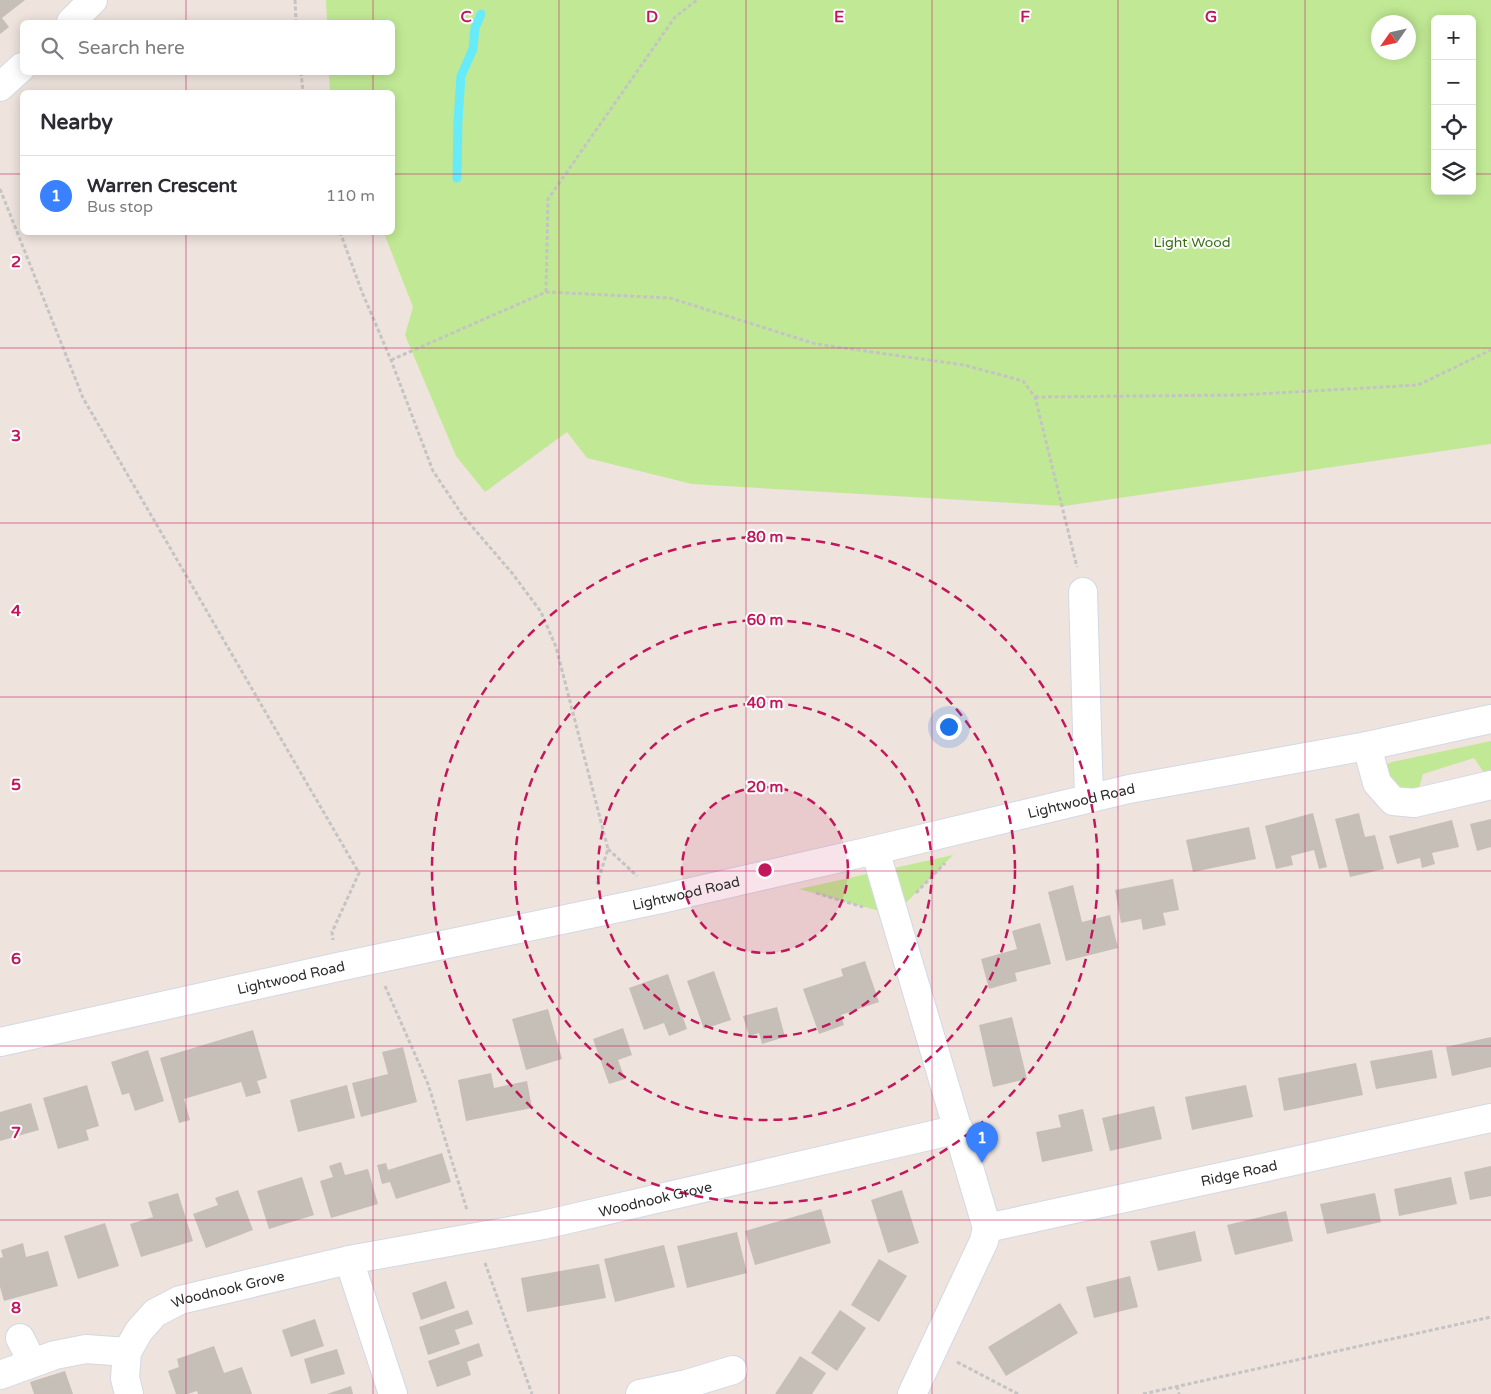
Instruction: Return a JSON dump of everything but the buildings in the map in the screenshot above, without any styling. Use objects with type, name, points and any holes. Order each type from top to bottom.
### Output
[{"type":"street","points":[[73,20],[93,0]]},
{"type":"street","points":[[0,87],[20,69]]},
{"type":"street","points":[[1083,592],[1089,798]]},
{"type":"street","name":"Lightwood Road","points":[[0,1042],[338,967],[661,899],[1129,789],[1367,746],[1491,719]]},
{"type":"street","points":[[1367,746],[1377,783],[1393,801],[1414,803],[1491,785]]},
{"type":"street","points":[[875,850],[987,1228],[984,1241],[912,1394]]},
{"type":"street","name":"Ridge Road","points":[[987,1228],[1491,1118]]},
{"type":"street","name":"Woodnook Grove","points":[[127,1352],[138,1332],[155,1313],[180,1300],[349,1260],[543,1225],[959,1129]]},
{"type":"street","points":[[349,1260],[393,1394]]},
{"type":"street","points":[[20,1338],[32,1362]]},
{"type":"street","points":[[0,1375],[55,1355],[86,1349],[127,1352],[125,1378],[129,1394]]},
{"type":"street","points":[[640,1394],[688,1389],[734,1370]]},
{"type":"path","points":[[295,0],[296,20]]},
{"type":"path","points":[[546,292],[548,199],[675,17],[697,0]]},
{"type":"path","points":[[301,75],[303,90]]},
{"type":"path","points":[[0,189],[83,398],[359,874],[332,932],[338,967]]},
{"type":"path","points":[[341,235],[433,471],[463,516],[512,573],[541,612],[556,647],[608,849],[588,914]]},
{"type":"path","points":[[391,360],[546,292],[670,298],[816,344],[964,365],[1022,381],[1035,397],[1083,592]]},
{"type":"path","points":[[1035,397],[1241,395],[1418,385],[1491,350]]},
{"type":"path","points":[[374,960],[428,1084],[476,1237],[532,1394]]},
{"type":"path","points":[[1143,1394],[1491,1317]]},
{"type":"path","points":[[934,1350],[1018,1394]]},
{"type":"path","points":[[1177,1386],[1180,1394]]},
{"type":"green space","name":"Light Wood","points":[[326,0],[1491,0],[1491,444],[1064,506],[692,484],[587,458],[567,432],[485,492],[456,456],[405,335],[413,307],[385,235],[395,235],[395,90],[330,90],[329,75],[395,75],[395,20],[327,20]]},
{"type":"green space","points":[[1491,741],[1491,776],[1487,777],[1474,758],[1423,774],[1418,791],[1397,791],[1380,768],[1392,762]]},
{"type":"green space","points":[[953,855],[894,915],[799,889]]},
{"type":"waterway","points":[[457,178],[461,76],[473,49],[475,28],[481,14]]},
{"type":"place","name":"Warren Crescent","points":[[982,1163]]}]
